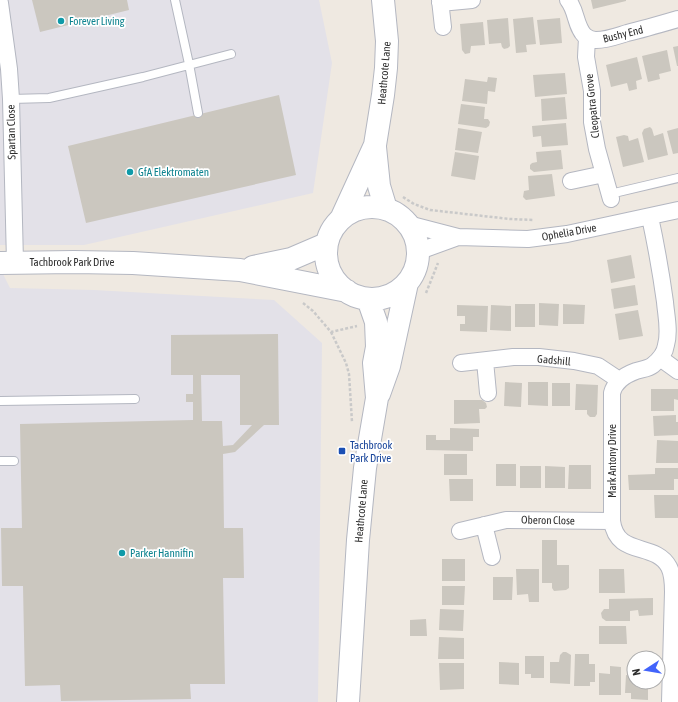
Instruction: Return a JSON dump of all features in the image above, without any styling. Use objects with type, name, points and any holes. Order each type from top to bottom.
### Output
[{"type":"street","name":"Heathcote Lane","points":[[342,218],[374,145],[386,68],[387,42],[383,0]]},
{"type":"street","points":[[443,27],[440,2],[472,0]]},
{"type":"street","name":"Bushy End","points":[[568,0],[574,8],[578,26],[587,38],[591,40],[601,40],[678,19]]},
{"type":"street","name":"Spartan Close","points":[[1,7],[9,69],[11,99],[7,262]]},
{"type":"street","name":"Cleopatra Grove","points":[[587,38],[586,57],[592,91],[592,122],[597,149],[610,196]]},
{"type":"street","name":"Heathcote Lane","points":[[374,145],[379,186],[394,202]]},
{"type":"street","points":[[572,181],[604,174]]},
{"type":"street","points":[[377,398],[389,366],[407,283],[415,269],[418,253],[416,238],[408,224],[398,214],[394,202],[367,206],[351,211],[332,229],[326,244],[328,267],[338,284],[347,291],[353,295],[368,299],[386,296],[398,291],[407,283]]},
{"type":"street","name":"Ophelia Drive","points":[[408,224],[458,238],[509,239],[547,237],[650,217],[678,210]]},
{"type":"street","points":[[619,380],[636,371],[650,368],[660,358],[666,347],[666,315],[659,261],[650,217]]},
{"type":"street","name":"Ophelia Drive","points":[[418,253],[425,249],[458,238]]},
{"type":"street","name":"Tachbrook Park Drive","points":[[240,270],[261,267],[291,259],[326,244]]},
{"type":"street","name":"Tachbrook Park Drive","points":[[7,262],[133,263],[240,270],[347,291]]},
{"type":"street","name":"Heathcote Lane","points":[[348,702],[358,540],[365,468],[377,398],[374,363],[377,347],[376,322],[368,299]]},
{"type":"street","name":"Gadshill","points":[[461,363],[513,357],[539,357],[598,366],[619,380]]},
{"type":"street","points":[[660,358],[678,371]]},
{"type":"street","points":[[485,360],[488,393]]},
{"type":"street","name":"Mark Antony Drive","points":[[619,380],[612,393],[613,528],[616,535],[624,543],[631,547],[651,553],[673,564],[670,702]]},
{"type":"street","name":"Oberon Close","points":[[460,531],[506,520],[612,521]]},
{"type":"street","points":[[484,525],[492,558]]},
{"type":"lane","points":[[175,0],[198,112]]},
{"type":"lane","points":[[11,99],[49,98],[143,77],[231,54]]},
{"type":"lane","name":"Cleopatra Grove","points":[[610,196],[678,178]]},
{"type":"lane","points":[[0,401],[135,399]]},
{"type":"lane","points":[[0,461],[14,461]]},
{"type":"path","points":[[394,202],[414,204],[430,210],[510,219],[541,220]]},
{"type":"path","points":[[309,307],[331,332],[344,358],[349,374],[353,428]]},
{"type":"path","points":[[331,332],[360,325]]},
{"type":"shaded area","points":[[0,0],[319,0],[332,63],[313,193],[84,245],[0,245]]},
{"type":"shaded area","points":[[0,268],[10,288],[94,290],[274,300],[322,343],[318,702],[0,702]]},
{"type":"building","name":"Forever Living","points":[[32,0],[127,0],[129,10],[40,32]]},
{"type":"building","points":[[591,0],[626,0],[626,1],[593,9]]},
{"type":"building","points":[[533,17],[536,44],[526,45],[527,52],[516,53],[513,19]]},
{"type":"building","points":[[508,18],[510,46],[504,49],[501,43],[489,44],[487,20]]},
{"type":"building","points":[[560,18],[562,43],[540,45],[537,20]]},
{"type":"building","points":[[483,22],[485,45],[471,46],[470,53],[465,54],[462,50],[460,24]]},
{"type":"building","points":[[678,46],[678,66],[677,66],[673,47]]},
{"type":"building","points":[[667,50],[671,71],[659,74],[660,79],[648,82],[642,56]]},
{"type":"building","points":[[637,57],[642,79],[636,81],[637,89],[629,91],[627,83],[611,87],[606,65]]},
{"type":"building","points":[[565,73],[567,94],[535,97],[533,75]]},
{"type":"building","points":[[488,77],[497,78],[495,92],[488,91],[487,104],[462,101],[465,79],[487,82]]},
{"type":"building","points":[[279,95],[296,175],[86,223],[68,146]]},
{"type":"building","points":[[565,97],[567,119],[542,121],[541,99]]},
{"type":"building","points":[[461,104],[485,107],[484,119],[488,119],[490,122],[489,126],[486,128],[458,124]]},
{"type":"building","points":[[566,123],[568,145],[542,147],[541,136],[533,137],[532,126]]},
{"type":"building","points":[[650,127],[654,136],[663,133],[668,155],[648,160],[642,133],[644,129]]},
{"type":"building","points":[[458,128],[482,132],[478,153],[455,150]]},
{"type":"building","points":[[678,128],[678,153],[673,154],[667,131]]},
{"type":"building","points":[[624,135],[628,136],[629,141],[638,138],[644,162],[623,167],[616,137]]},
{"type":"building","points":[[561,150],[563,169],[534,172],[530,169],[530,165],[532,163],[537,162],[536,152]]},
{"type":"building","points":[[455,152],[479,156],[475,180],[451,176]]},
{"type":"building","points":[[552,174],[555,196],[526,200],[523,197],[524,191],[529,190],[528,176]]},
{"type":"building","points":[[631,255],[635,278],[611,283],[607,260]]},
{"type":"building","points":[[635,285],[638,305],[614,309],[611,289]]},
{"type":"building","points":[[539,303],[559,304],[558,326],[539,325]]},
{"type":"building","points":[[515,304],[535,304],[535,327],[515,327]]},
{"type":"building","points":[[563,304],[585,305],[584,324],[563,324]]},
{"type":"building","points":[[457,305],[488,306],[487,332],[460,331],[460,324],[465,324],[465,316],[457,316]]},
{"type":"building","points":[[491,305],[511,306],[511,331],[490,330]]},
{"type":"building","points":[[638,310],[643,336],[619,340],[615,314]]},
{"type":"building","name":"Parker Hannifin","points":[[278,334],[279,425],[264,425],[235,452],[223,454],[224,528],[243,528],[244,578],[223,578],[225,684],[190,684],[191,699],[61,701],[60,685],[25,686],[23,586],[2,586],[1,528],[22,528],[20,424],[193,420],[193,402],[186,402],[186,394],[193,394],[193,375],[171,375],[171,335]],"holes":[[[201,375],[240,375],[240,425],[252,425],[233,445],[223,446],[222,421],[202,421]]]},
{"type":"building","points":[[505,382],[522,383],[521,407],[504,406]]},
{"type":"building","points":[[528,382],[548,382],[548,406],[528,405]]},
{"type":"building","points":[[552,383],[570,383],[570,406],[552,406]]},
{"type":"building","points":[[576,384],[598,385],[597,414],[595,417],[590,417],[587,414],[587,410],[575,410]]},
{"type":"building","points":[[651,389],[678,389],[678,400],[674,399],[674,411],[651,411]]},
{"type":"building","points":[[454,400],[482,400],[486,403],[487,407],[485,409],[479,409],[480,423],[454,424]]},
{"type":"building","points":[[676,415],[676,422],[678,422],[678,435],[654,436],[653,416]]},
{"type":"building","points":[[450,428],[479,429],[479,437],[473,437],[473,451],[426,450],[426,435],[436,435],[436,440],[450,440]]},
{"type":"building","points":[[657,440],[678,441],[678,463],[656,463]]},
{"type":"building","points":[[444,454],[467,454],[467,475],[444,475]]},
{"type":"building","points":[[496,464],[516,464],[516,486],[496,486]]},
{"type":"building","points":[[569,465],[591,465],[591,489],[568,489]]},
{"type":"building","points":[[520,466],[541,466],[541,488],[520,488]]},
{"type":"building","points":[[545,466],[565,467],[565,488],[545,488]]},
{"type":"building","points":[[655,468],[678,468],[678,479],[674,479],[674,490],[629,490],[628,475],[655,474]]},
{"type":"building","points":[[449,479],[473,479],[473,501],[450,501]]},
{"type":"building","points":[[654,495],[678,495],[678,518],[655,518]]},
{"type":"building","points":[[542,540],[557,540],[557,565],[569,565],[569,588],[566,590],[554,591],[552,588],[552,583],[542,583]]},
{"type":"building","points":[[442,559],[465,559],[465,581],[442,581]]},
{"type":"building","points":[[516,569],[539,569],[539,602],[529,602],[528,594],[517,595]]},
{"type":"building","points":[[599,569],[624,569],[625,593],[599,593]]},
{"type":"building","points":[[493,577],[513,577],[512,600],[493,600]]},
{"type":"building","points":[[442,586],[465,586],[464,605],[442,605]]},
{"type":"building","points":[[653,598],[653,615],[639,616],[638,610],[630,611],[630,621],[606,621],[602,618],[601,613],[604,609],[609,609],[609,599]]},
{"type":"building","points":[[440,609],[464,610],[463,631],[439,630]]},
{"type":"building","points":[[426,619],[427,636],[410,636],[410,620]]},
{"type":"building","points":[[599,626],[626,626],[627,644],[599,644]]},
{"type":"building","points":[[439,637],[464,638],[464,659],[438,659]]},
{"type":"building","points":[[563,652],[571,655],[570,684],[550,683],[550,662],[559,662],[560,655]]},
{"type":"building","points":[[575,654],[589,654],[589,664],[595,664],[595,682],[590,682],[590,686],[574,686]]},
{"type":"building","points":[[525,656],[544,656],[544,678],[531,678],[531,674],[525,674]]},
{"type":"building","points":[[499,662],[519,663],[519,685],[499,684]]},
{"type":"building","points":[[439,663],[464,663],[464,689],[440,690]]},
{"type":"building","points":[[610,666],[621,667],[621,695],[599,695],[599,673],[610,674]]},
{"type":"building","points":[[626,675],[626,690],[648,690],[648,700],[631,699],[631,693],[625,693]]},
{"type":"place","name":"Forever Living","points":[[61,21]]},
{"type":"place","name":"GfA Elektromaten","points":[[130,172]]},
{"type":"place","name":"Tachbrook Park Drive","points":[[342,451]]},
{"type":"place","name":"Parker Hannifin","points":[[122,553]]}]
